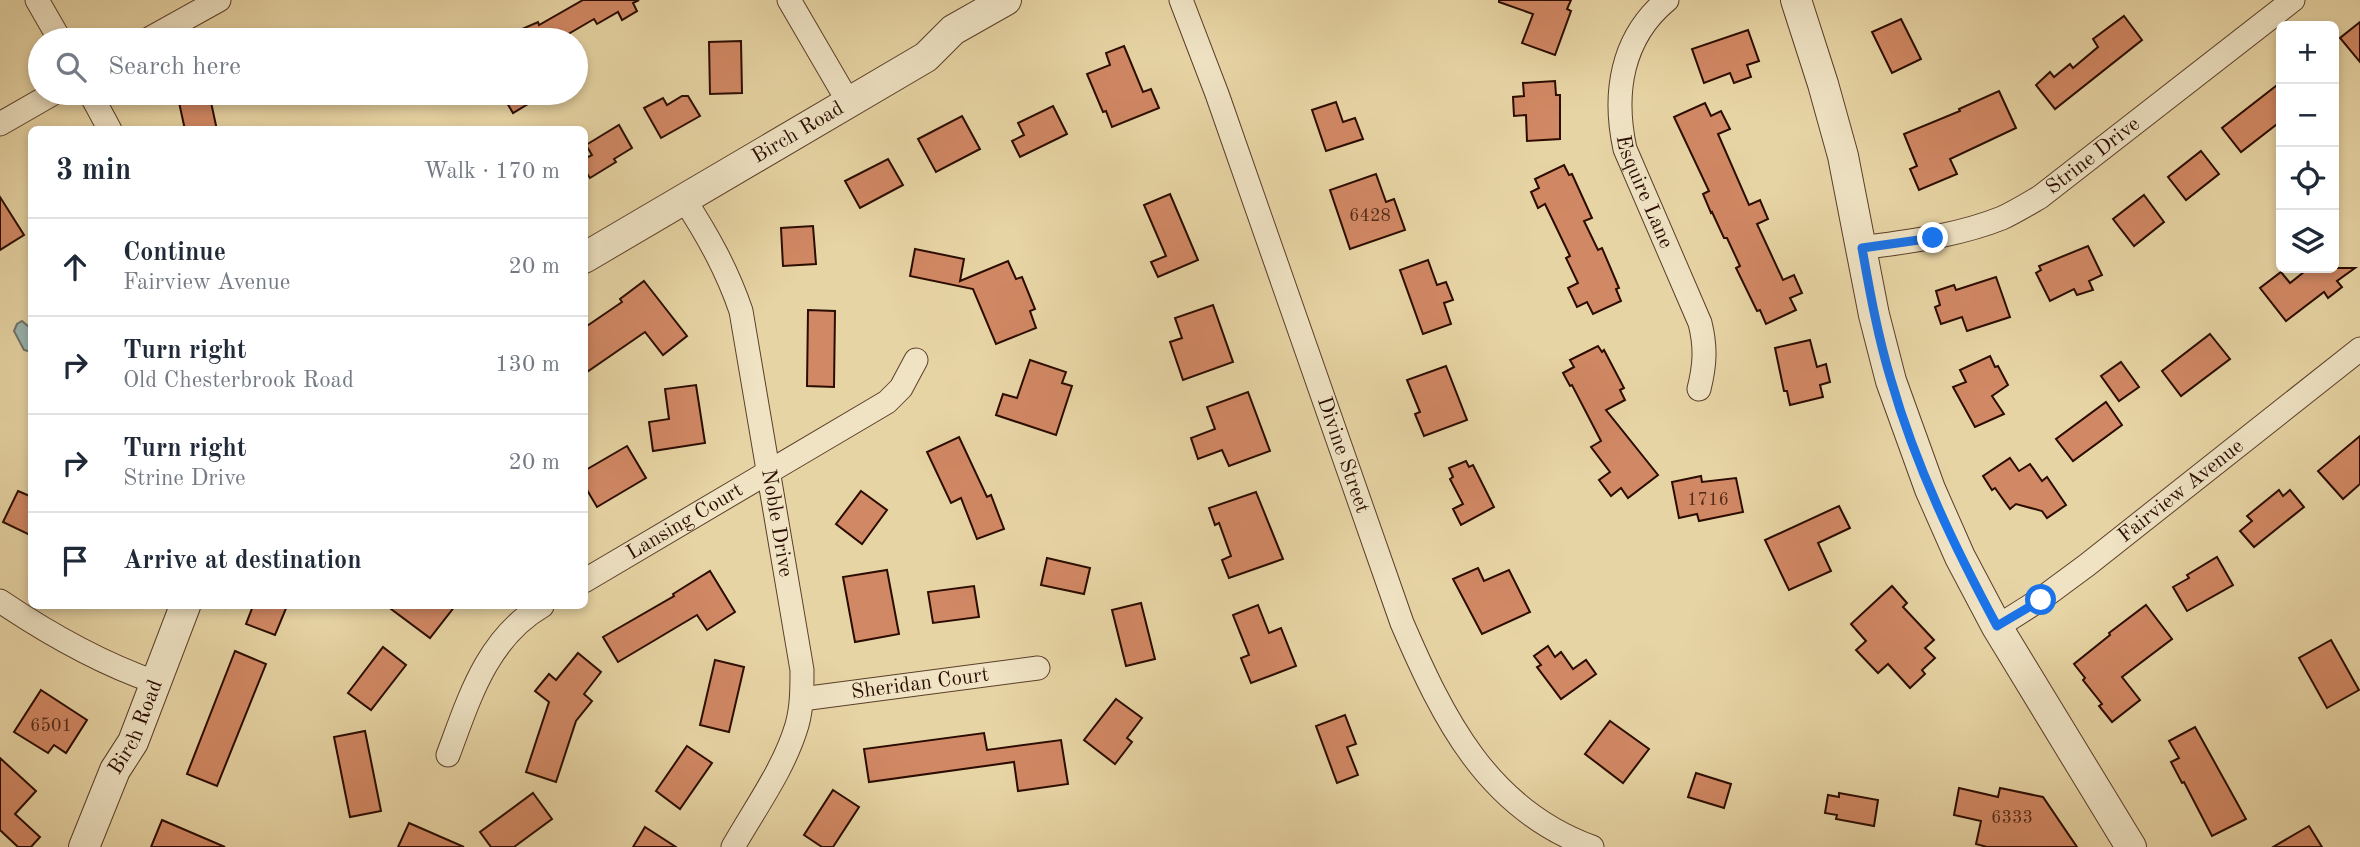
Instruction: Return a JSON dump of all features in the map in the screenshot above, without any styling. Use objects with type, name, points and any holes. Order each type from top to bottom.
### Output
[{"type":"street","points":[[37,0],[53,28]]},
{"type":"street","points":[[169,28],[219,0]]},
{"type":"street","points":[[789,0],[849,103]]},
{"type":"street","name":"Birch Road","points":[[588,256],[926,57],[953,30],[1006,0]]},
{"type":"street","name":"Divine Street","points":[[1181,0],[1217,94],[1402,623],[1430,687],[1451,726],[1499,788],[1551,827],[1592,847]]},
{"type":"street","name":"Esquire Lane","points":[[1667,0],[1645,24],[1631,47],[1622,74],[1620,125],[1625,149],[1700,323],[1705,345],[1705,368],[1699,389]]},
{"type":"street","points":[[1796,0],[1843,156],[1877,328],[1891,381],[1912,442],[1960,557],[1997,626],[2131,847]]},
{"type":"street","name":"Strine Drive","points":[[1862,248],[1933,238],[1972,229],[2005,217],[2040,197],[2293,0]]},
{"type":"street","points":[[0,124],[33,105]]},
{"type":"street","points":[[96,105],[108,126]]},
{"type":"street","name":"Noble Drive","points":[[684,199],[715,248],[730,278],[741,311],[802,670],[802,699],[787,753],[733,847]]},
{"type":"street","name":"Fairview Avenue","points":[[1997,626],[2041,600],[2087,565],[2360,349]]},
{"type":"street","name":"Lansing Court","points":[[588,579],[887,402],[901,388],[916,360]]},
{"type":"street","points":[[0,601],[39,627],[91,655],[155,682]]},
{"type":"street","name":"Birch Road","points":[[84,847],[115,770],[133,742],[184,609]]},
{"type":"street","points":[[448,755],[477,678],[513,628],[538,609]]},
{"type":"street","name":"Sheridan Court","points":[[802,699],[1038,668]]},
{"type":"water","points":[[22,321],[28,326],[28,351],[24,350],[14,331]]},
{"type":"building","points":[[583,0],[639,0],[633,3],[637,11],[622,20],[618,12],[597,24],[594,19],[579,28],[524,28],[538,22],[539,25]]},
{"type":"building","points":[[1499,0],[1571,0],[1567,9],[1571,11],[1555,55],[1522,43],[1533,14]]},
{"type":"building","points":[[2124,16],[2142,40],[2055,109],[2036,85],[2050,72],[2054,77],[2070,64],[2073,68],[2098,47],[2093,39]]},
{"type":"building","points":[[1901,19],[1921,59],[1892,73],[1872,32]]},
{"type":"building","points":[[2360,22],[2360,62],[2340,38]]},
{"type":"building","points":[[1748,30],[1759,61],[1747,65],[1751,77],[1734,83],[1730,73],[1704,83],[1692,49]]},
{"type":"building","points":[[741,41],[742,93],[710,94],[709,42]]},
{"type":"building","points":[[1124,46],[1143,92],[1151,89],[1159,108],[1112,127],[1087,74],[1110,65],[1106,53]]},
{"type":"building","points":[[1555,81],[1556,95],[1560,95],[1560,139],[1527,141],[1526,115],[1514,116],[1513,97],[1524,96],[1523,83]]},
{"type":"building","points":[[2276,86],[2276,125],[2241,152],[2222,128]]},
{"type":"building","points":[[1999,91],[2016,128],[1950,159],[1957,174],[1919,190],[1910,169],[1917,166],[1904,134],[1960,111],[1959,109]]},
{"type":"building","points":[[682,96],[688,96],[700,116],[661,138],[644,108],[663,98],[667,105]]},
{"type":"building","points":[[1336,102],[1343,122],[1355,118],[1363,139],[1326,151],[1312,110]]},
{"type":"building","points":[[1705,103],[1711,116],[1721,111],[1730,129],[1718,134],[1749,205],[1760,200],[1768,219],[1757,224],[1783,280],[1794,275],[1802,293],[1790,298],[1796,310],[1766,324],[1736,268],[1740,266],[1727,238],[1724,238],[1711,213],[1703,194],[1709,191],[1674,117]]},
{"type":"building","points":[[180,105],[212,105],[216,126],[184,126]]},
{"type":"building","points":[[508,105],[526,105],[513,113]]},
{"type":"building","points":[[1053,106],[1067,134],[1020,157],[1012,141],[1024,135],[1018,123]]},
{"type":"building","points":[[962,116],[980,149],[936,172],[918,139]]},
{"type":"building","points":[[619,125],[632,148],[590,178],[588,157],[592,155],[588,144]]},
{"type":"building","points":[[2201,151],[2219,174],[2186,200],[2168,177]]},
{"type":"building","points":[[888,159],[903,185],[860,208],[845,181]]},
{"type":"building","points":[[1564,165],[1569,175],[1572,174],[1592,218],[1584,221],[1598,250],[1602,248],[1619,288],[1616,289],[1621,301],[1593,314],[1587,302],[1577,307],[1568,288],[1578,283],[1566,258],[1570,256],[1545,204],[1538,208],[1531,192],[1539,188],[1535,179]]},
{"type":"building","points":[[1376,174],[1386,202],[1394,199],[1405,230],[1350,249],[1330,190]]},
{"type":"building","points":[[1170,194],[1198,260],[1158,277],[1151,262],[1166,256],[1144,205]]},
{"type":"building","points":[[2144,195],[2164,222],[2134,246],[2113,219]]},
{"type":"building","points":[[0,197],[24,235],[0,250]]},
{"type":"building","points":[[813,226],[816,264],[783,266],[781,228]]},
{"type":"building","points":[[2088,246],[2102,275],[2089,281],[2093,290],[2077,295],[2074,289],[2050,301],[2036,273],[2041,270],[2039,266]]},
{"type":"building","points":[[915,249],[964,259],[960,281],[1008,261],[1016,279],[1022,277],[1035,309],[1030,311],[1036,328],[996,344],[973,289],[910,276]]},
{"type":"building","points":[[1428,260],[1437,285],[1446,282],[1453,300],[1444,303],[1451,324],[1423,334],[1400,270]]},
{"type":"building","points":[[2339,268],[2355,268],[2337,281],[2342,287],[2328,298],[2324,292],[2286,321],[2260,288],[2280,273],[2290,283],[2303,273],[2339,273]]},
{"type":"building","points":[[1996,277],[2010,317],[1967,331],[1962,317],[1941,324],[1935,307],[1940,305],[1936,291],[1954,285],[1956,290]]},
{"type":"building","points":[[644,281],[687,336],[663,355],[645,332],[588,371],[588,325],[622,302],[620,299]]},
{"type":"building","points":[[1213,305],[1233,362],[1183,380],[1170,342],[1182,338],[1175,318]]},
{"type":"building","points":[[808,310],[835,311],[834,387],[807,386]]},
{"type":"building","points":[[2210,334],[2230,359],[2181,396],[2162,371]]},
{"type":"building","points":[[1810,340],[1817,367],[1826,364],[1830,382],[1820,385],[1823,397],[1790,405],[1787,391],[1784,391],[1775,348]]},
{"type":"building","points":[[1598,346],[1602,352],[1604,350],[1624,388],[1620,390],[1625,400],[1606,410],[1658,475],[1628,498],[1621,488],[1611,496],[1599,480],[1610,472],[1591,447],[1601,441],[1563,373],[1574,367],[1570,360]]},
{"type":"building","points":[[1990,356],[2008,385],[1992,396],[2004,414],[1975,427],[1953,387],[1966,382],[1960,370]]},
{"type":"building","points":[[1030,360],[1066,372],[1062,383],[1072,386],[1056,435],[996,415],[1003,394],[1017,398]]},
{"type":"building","points":[[2121,362],[2139,387],[2119,401],[2101,376]]},
{"type":"building","points":[[1446,366],[1467,420],[1424,436],[1415,414],[1420,412],[1407,380]]},
{"type":"building","points":[[696,385],[705,443],[653,451],[649,422],[669,419],[665,389]]},
{"type":"building","points":[[1248,392],[1270,451],[1229,466],[1222,450],[1198,459],[1191,438],[1215,429],[1207,407]]},
{"type":"building","points":[[2106,402],[2122,425],[2073,461],[2056,439]]},
{"type":"building","points":[[2360,436],[2360,484],[2343,499],[2318,471]]},
{"type":"building","points":[[959,437],[987,497],[991,495],[1004,529],[977,539],[961,498],[951,503],[927,452]]},
{"type":"building","points":[[627,446],[646,478],[597,507],[588,492],[588,469]]},
{"type":"building","points":[[2010,458],[2019,471],[2030,464],[2042,481],[2047,477],[2066,505],[2047,518],[2042,511],[2016,504],[2010,509],[1983,476]]},
{"type":"building","points":[[1466,461],[1469,467],[1473,465],[1494,507],[1461,525],[1453,509],[1463,504],[1450,479],[1453,477],[1449,468]]},
{"type":"building","points":[[1701,476],[1702,482],[1736,478],[1743,512],[1699,521],[1697,514],[1679,518],[1672,482]]},
{"type":"building","points":[[2279,490],[2283,496],[2290,490],[2304,507],[2254,547],[2240,531],[2252,521],[2247,516]]},
{"type":"building","points":[[18,491],[28,495],[28,534],[3,522]]},
{"type":"building","points":[[861,491],[887,510],[862,544],[836,524]]},
{"type":"building","points":[[1256,492],[1283,559],[1229,578],[1222,560],[1231,556],[1219,523],[1215,525],[1209,508]]},
{"type":"building","points":[[1839,506],[1850,528],[1818,543],[1831,571],[1789,590],[1765,540]]},
{"type":"building","points":[[2217,557],[2233,585],[2187,611],[2173,587]]},
{"type":"building","points":[[1047,558],[1090,568],[1084,594],[1041,585]]},
{"type":"building","points":[[1478,568],[1484,581],[1509,570],[1530,612],[1482,634],[1453,579]]},
{"type":"building","points":[[887,570],[899,634],[855,642],[843,577]]},
{"type":"building","points":[[710,571],[735,612],[707,630],[697,615],[618,662],[603,637],[674,596],[673,594]]},
{"type":"building","points":[[974,586],[979,617],[933,623],[928,592]]},
{"type":"building","points":[[1892,586],[1907,603],[1903,607],[1934,640],[1925,648],[1935,658],[1922,670],[1925,674],[1910,688],[1888,664],[1878,673],[1856,650],[1866,641],[1851,624]]},
{"type":"building","points":[[1141,603],[1155,659],[1126,666],[1112,610]]},
{"type":"building","points":[[1258,605],[1269,633],[1281,628],[1296,666],[1251,683],[1241,658],[1249,655],[1233,615]]},
{"type":"building","points":[[2146,605],[2172,639],[2122,677],[2140,700],[2112,722],[2099,706],[2102,704],[2074,664]]},
{"type":"building","points":[[252,609],[286,609],[275,635],[246,624]]},
{"type":"building","points":[[391,609],[453,609],[430,638]]},
{"type":"building","points":[[2331,640],[2359,690],[2327,708],[2299,658]]},
{"type":"building","points":[[1548,646],[1555,657],[1561,652],[1573,669],[1586,660],[1596,674],[1561,699],[1537,667],[1541,665],[1534,656]]},
{"type":"building","points":[[383,647],[406,665],[371,710],[348,693]]},
{"type":"building","points":[[235,651],[266,664],[217,786],[187,774]]},
{"type":"building","points":[[578,653],[601,672],[584,694],[592,701],[576,721],[556,782],[526,772],[549,702],[535,691],[549,674],[556,680]]},
{"type":"building","points":[[715,660],[744,667],[729,732],[700,725]]},
{"type":"building","points":[[41,690],[87,720],[66,753],[54,745],[48,753],[14,732]]},
{"type":"building","points":[[1116,699],[1142,718],[1127,738],[1132,742],[1115,764],[1084,740]]},
{"type":"building","points":[[1345,715],[1356,744],[1347,747],[1358,775],[1337,783],[1316,726]]},
{"type":"building","points":[[1610,721],[1649,749],[1623,783],[1585,754]]},
{"type":"building","points":[[2195,727],[2246,819],[2212,836],[2171,762],[2179,758],[2169,741]]},
{"type":"building","points":[[365,731],[381,811],[350,817],[334,737]]},
{"type":"building","points":[[984,733],[987,750],[1061,740],[1068,784],[1018,791],[1014,762],[869,782],[864,749]]},
{"type":"building","points":[[687,746],[712,763],[680,809],[656,791]]},
{"type":"building","points":[[0,758],[36,791],[15,814],[40,837],[31,847],[18,847],[0,830]]},
{"type":"building","points":[[1696,773],[1731,784],[1724,808],[1688,797]]},
{"type":"building","points":[[1959,788],[1998,797],[2000,788],[2043,797],[2077,847],[1987,847],[1976,844],[1981,821],[1954,815]]},
{"type":"building","points":[[833,790],[859,807],[833,847],[822,847],[804,835]]},
{"type":"building","points":[[533,793],[552,819],[514,847],[491,847],[480,832]]},
{"type":"building","points":[[1839,793],[1878,800],[1874,826],[1836,819],[1837,815],[1825,813],[1828,795],[1839,797]]},
{"type":"building","points":[[162,820],[225,847],[151,847]]},
{"type":"building","points":[[409,823],[464,847],[398,847]]},
{"type":"building","points":[[2309,826],[2322,847],[2273,847]]},
{"type":"building","points":[[645,827],[676,847],[633,847]]},
{"type":"route","points":[[1933,238],[1862,248],[1874,315],[1891,381],[1930,489],[1960,557],[1997,626],[2041,600]]}]
